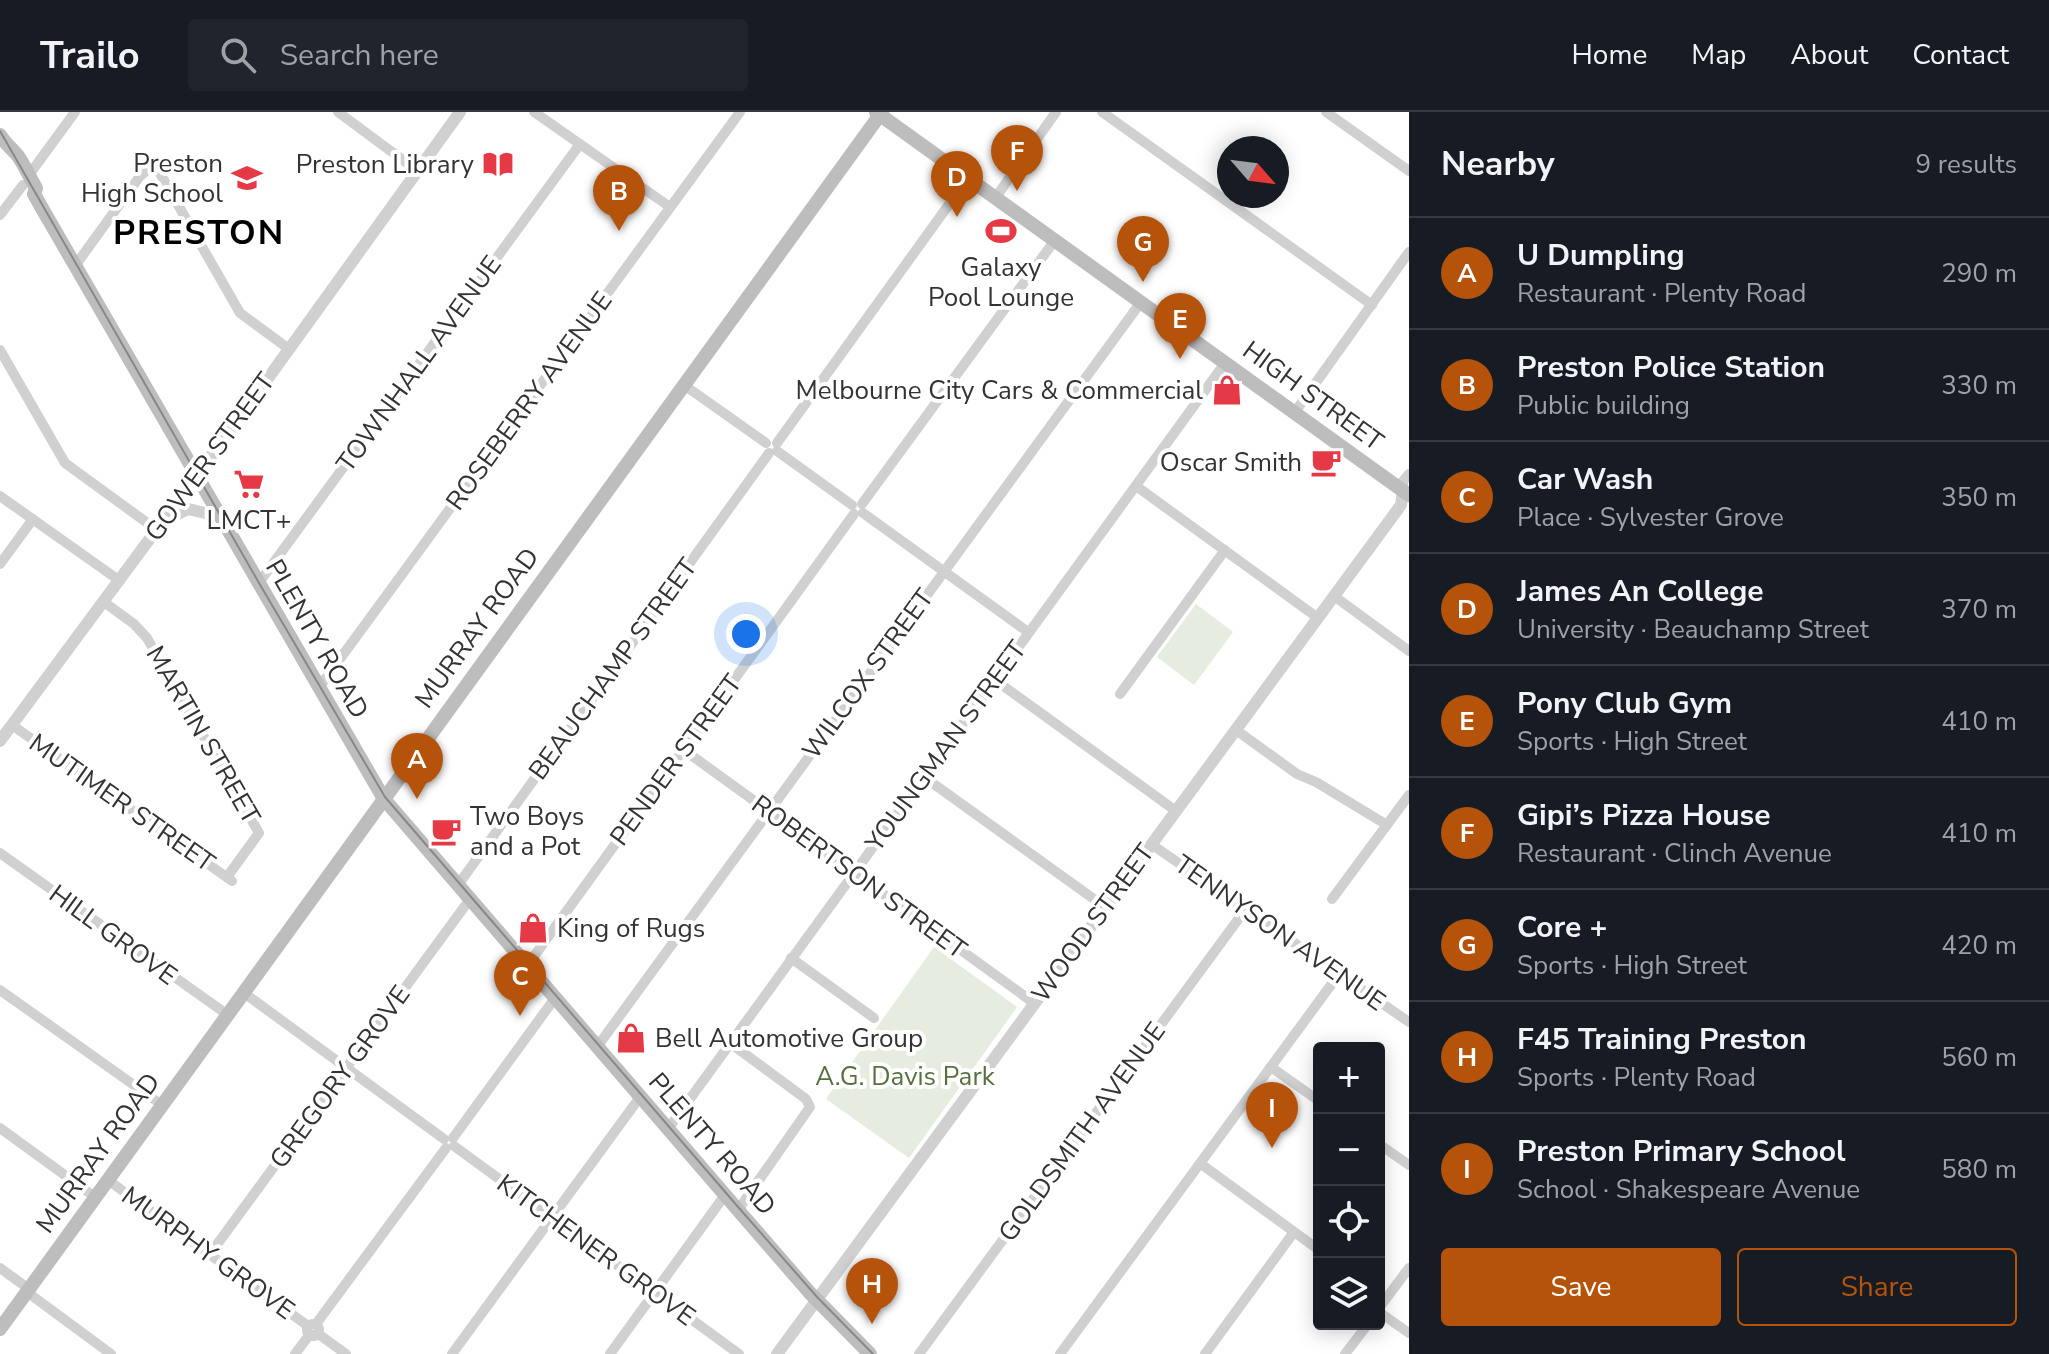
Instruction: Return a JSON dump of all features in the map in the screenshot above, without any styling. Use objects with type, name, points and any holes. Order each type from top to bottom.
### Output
[{"type":"main road","name":"HIGH STREET","points":[[880,113],[1406,493]]},
{"type":"main road","name":"MURRAY ROAD","points":[[0,1329],[880,113]]},
{"type":"main road","name":"PLENTY ROAD","points":[[0,135],[9,150],[15,152],[29,185],[75,266],[384,799],[738,1210],[870,1354]]},
{"type":"street","points":[[0,215],[29,185],[75,112]]},
{"type":"street","points":[[338,112],[419,172]]},
{"type":"street","name":"GOWER STREET","points":[[0,741],[120,581],[460,112]]},
{"type":"street","name":"GOWER STREET","points":[[419,172],[467,112]]},
{"type":"street","points":[[534,112],[670,207]]},
{"type":"street","name":"ROSEBERRY AVENUE","points":[[318,689],[740,112]]},
{"type":"street","points":[[996,197],[1056,112]]},
{"type":"street","points":[[1102,112],[1372,305]]},
{"type":"street","points":[[1326,112],[1409,171]]},
{"type":"street","name":"TOWNHALL AVENUE","points":[[258,584],[580,144]]},
{"type":"street","points":[[75,266],[140,176],[150,168],[158,170],[240,313],[289,349]]},
{"type":"street","name":"BEAUCHAMP STREET","points":[[458,885],[968,178]]},
{"type":"street","name":"PENDER STREET","points":[[527,966],[1055,240]]},
{"type":"street","points":[[1295,412],[1409,252]]},
{"type":"street","name":"WILCOX STREET","points":[[597,1047],[1141,302]]},
{"type":"street","points":[[0,350],[65,463],[160,526],[175,514],[188,509],[218,516]]},
{"type":"street","name":"YOUNGMAN STREET","points":[[668,1129],[1225,363]]},
{"type":"street","points":[[684,385],[1028,632]]},
{"type":"street","points":[[1406,493],[1403,481],[1409,474]]},
{"type":"street","points":[[1136,486],[1318,618]]},
{"type":"street","name":"WOOD STREET","points":[[777,1354],[1401,505],[1406,493]]},
{"type":"street","points":[[0,496],[120,581]]},
{"type":"street","points":[[0,564],[33,519]]},
{"type":"street","points":[[1120,694],[1225,550]]},
{"type":"street","points":[[1334,596],[1409,651]]},
{"type":"street","name":"MARTIN STREET","points":[[104,602],[147,638],[259,833],[229,879]]},
{"type":"street","points":[[995,680],[1176,811]]},
{"type":"street","name":"MUTIMER STREET","points":[[12,725],[229,879]]},
{"type":"street","points":[[1236,730],[1297,774],[1316,782],[1387,825]]},
{"type":"street","name":"ROBERTSON STREET","points":[[684,750],[1034,1003]]},
{"type":"street","points":[[924,777],[1105,907]]},
{"type":"street","points":[[1332,899],[1409,795]]},
{"type":"street","name":"TENNYSON AVENUE","points":[[1151,844],[1409,1022]]},
{"type":"street","name":"HILL GROVE","points":[[0,853],[228,1015]]},
{"type":"street","name":"GREGORY GROVE","points":[[210,1254],[470,899]]},
{"type":"street","name":"GOLDSMITH AVENUE","points":[[919,1354],[1245,910]]},
{"type":"street","points":[[791,958],[874,1018]]},
{"type":"street","points":[[1060,1354],[1339,974]]},
{"type":"street","points":[[0,990],[162,1105]]},
{"type":"street","name":"KITCHENER GROVE","points":[[244,993],[739,1354]]},
{"type":"street","points":[[295,1354],[555,998]]},
{"type":"street","points":[[730,1043],[806,1099],[810,1107],[738,1210]]},
{"type":"street","points":[[1271,1067],[1313,1097]]},
{"type":"street","points":[[452,1354],[640,1097]]},
{"type":"street","points":[[0,1128],[95,1197]]},
{"type":"street","points":[[1385,1148],[1409,1165]]},
{"type":"street","points":[[1201,1164],[1313,1246]]},
{"type":"street","name":"MURPHY GROVE","points":[[108,1180],[346,1354]]},
{"type":"street","points":[[610,1354],[725,1195]]},
{"type":"street","points":[[1205,1354],[1294,1232]]},
{"type":"street","points":[[0,1268],[111,1354]]},
{"type":"street","points":[[1385,1292],[1409,1268]]},
{"type":"street","points":[[1385,1315],[1409,1333]]},
{"type":"street","points":[[1345,1354],[1363,1330]]},
{"type":"green space","points":[[1196,604],[1233,632],[1194,685],[1157,657]]},
{"type":"green space","name":"A.G. Davis Park","points":[[934,947],[1017,1007],[909,1158],[826,1099]]},
{"type":"tram line","points":[[0,131],[385,797],[739,1208],[818,1298],[873,1354]]},
{"type":"place","name":"Preston Library","points":[[498,164]]},
{"type":"place","name":"Preston High School","points":[[247,178]]},
{"type":"place","name":"Gipi’s Pizza House","points":[[1017,191]]},
{"type":"place","name":"James An College","points":[[957,217]]},
{"type":"place","name":"Preston Police Station","points":[[619,231]]},
{"type":"place","name":"Galaxy Pool Lounge","points":[[1001,231]]},
{"type":"place","name":"Core +","points":[[1143,282]]},
{"type":"place","name":"Pony Club Gym","points":[[1180,359]]},
{"type":"place","name":"Melbourne City Cars & Commercial","points":[[1227,390]]},
{"type":"place","name":"Oscar Smith","points":[[1326,462]]},
{"type":"place","name":"LMCT+","points":[[249,484]]},
{"type":"place","name":"U Dumpling","points":[[417,799]]},
{"type":"place","name":"Two Boys and a Pot","points":[[446,831]]},
{"type":"place","name":"King of Rugs","points":[[533,928]]},
{"type":"place","name":"Car Wash","points":[[520,1016]]},
{"type":"place","name":"Bell Automotive Group","points":[[631,1038]]},
{"type":"place","name":"Preston Primary School","points":[[1272,1148]]},
{"type":"place","name":"F45 Training Preston","points":[[872,1324]]},
{"type":"district","name":"PRESTON","points":[[199,233]]}]
